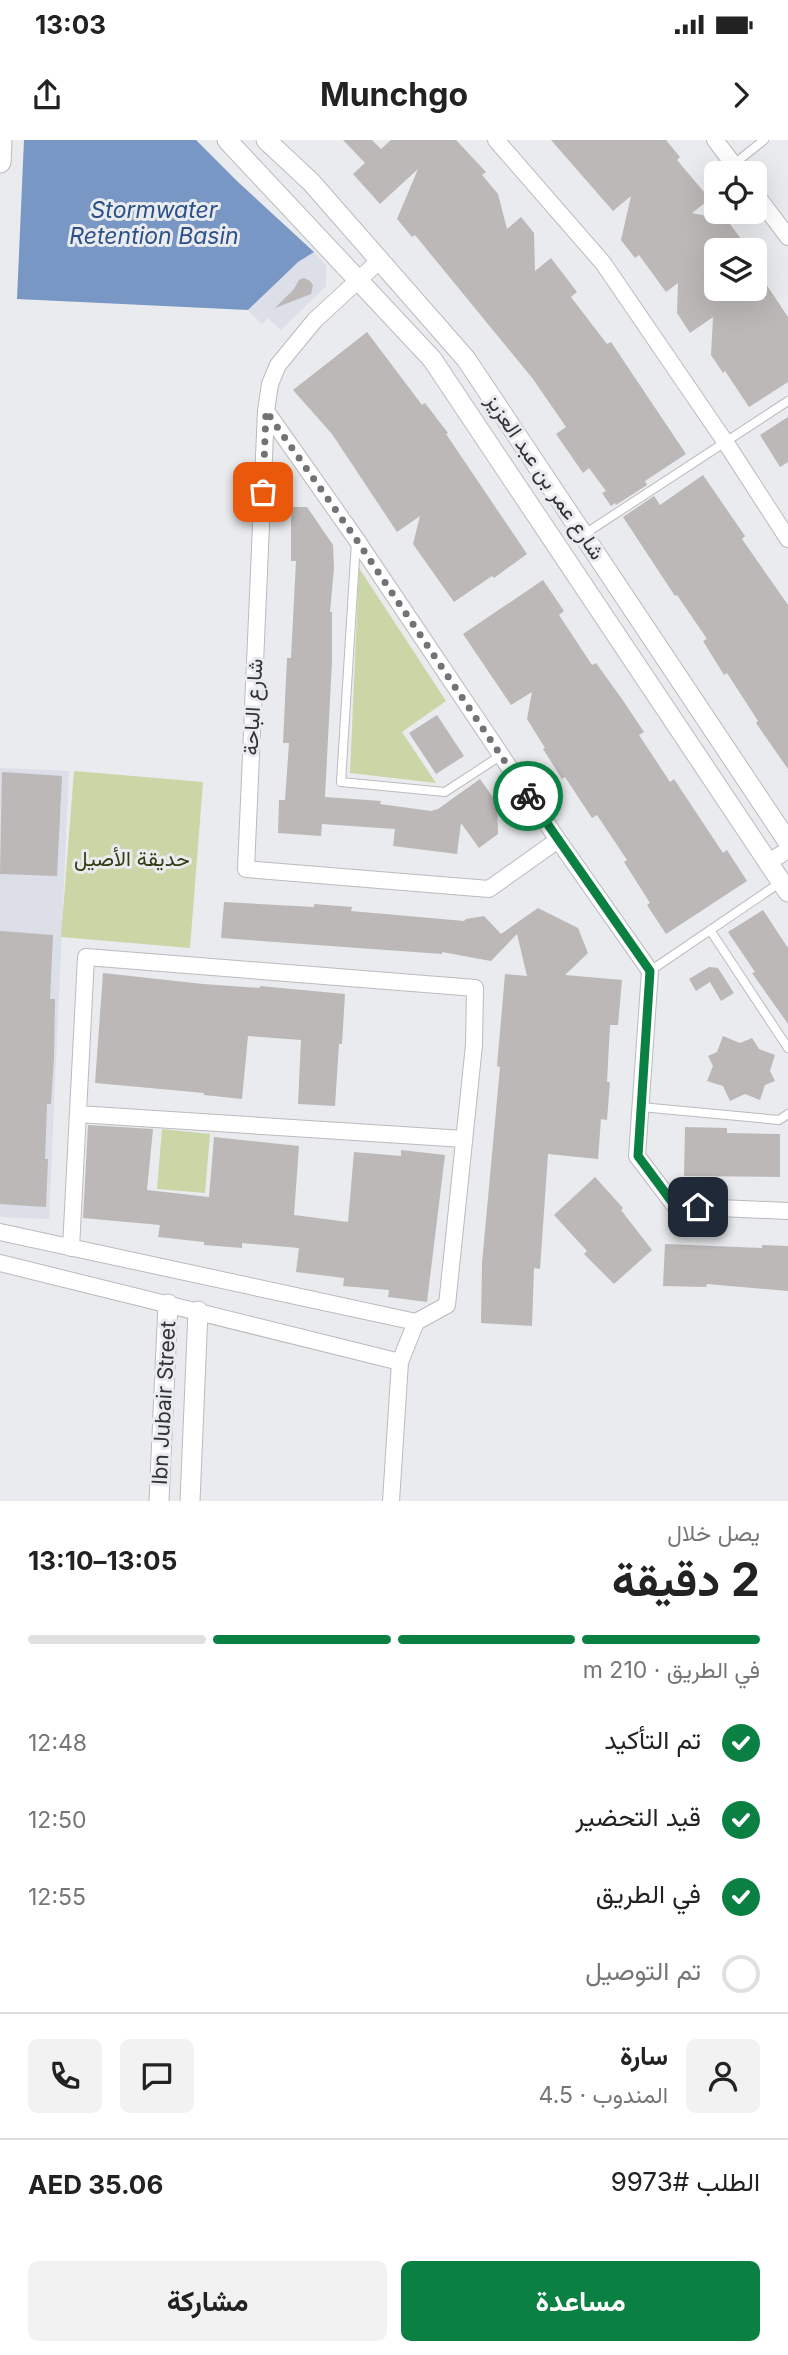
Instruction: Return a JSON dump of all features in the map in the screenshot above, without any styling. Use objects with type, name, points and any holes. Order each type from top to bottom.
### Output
[{"type":"main road","points":[[0,162],[1,140]]},
{"type":"street","points":[[227,140],[432,359],[785,887]]},
{"type":"street","name":"شارع عمر بن عبد العزيز","points":[[266,140],[311,182],[466,359],[788,842]]},
{"type":"street","points":[[496,140],[603,263],[788,539]]},
{"type":"street","points":[[715,140],[731,161]]},
{"type":"street","points":[[767,209],[788,237]]},
{"type":"street","name":"شارع الباحة","points":[[379,261],[315,320],[278,365],[270,384],[266,411],[246,869],[489,889],[558,840]]},
{"type":"street","points":[[266,411],[356,539],[500,756],[650,971],[638,1156],[675,1206],[788,1211]]},
{"type":"street","points":[[767,863],[788,850]]},
{"type":"street","points":[[0,1232],[71,1248],[416,1322],[447,1306],[474,1045],[475,988],[86,957],[71,1248]]},
{"type":"street","points":[[78,1114],[464,1139]]},
{"type":"street","points":[[0,1263],[400,1362]]},
{"type":"street","name":"Ibn Jubair Street","points":[[159,1501],[168,1304]]},
{"type":"street","name":"Ibn Jubair Street","points":[[190,1501],[198,1311]]},
{"type":"street","points":[[391,1501],[400,1362],[416,1322]]},
{"type":"lane","points":[[744,161],[764,140]]},
{"type":"lane","points":[[583,535],[788,401]]},
{"type":"lane","points":[[356,539],[341,782],[445,792],[500,756]]},
{"type":"lane","points":[[650,971],[710,930],[785,887]]},
{"type":"lane","points":[[710,930],[788,1048]]},
{"type":"lane","points":[[640,1107],[779,1120],[788,1114]]},
{"type":"shaded area","points":[[314,252],[326,265],[326,286],[281,330],[268,318],[262,324],[248,310],[298,261]]},
{"type":"shaded area","points":[[0,768],[69,771],[49,1219],[0,1217]]},
{"type":"green space","points":[[359,568],[446,701],[402,732],[436,783],[350,773]]},
{"type":"green space","name":"حديقة الأصيل","points":[[74,771],[203,782],[190,948],[61,937]]},
{"type":"green space","points":[[162,1129],[210,1134],[205,1193],[157,1189]]},
{"type":"water","name":"Stormwater Retention Basin","points":[[24,140],[196,140],[314,252],[298,262],[248,310],[17,299]]},
{"type":"building","points":[[343,140],[372,140],[381,149],[391,140],[456,140],[486,172],[482,175],[498,194],[507,229],[521,217],[534,233],[535,271],[551,258],[577,292],[571,297],[607,344],[611,342],[686,454],[645,481],[647,485],[611,506],[602,493],[606,491],[589,468],[583,473],[556,434],[566,427],[533,379],[415,235],[412,237],[397,219],[418,169],[380,204],[353,174],[365,163]]},
{"type":"building","points":[[551,140],[666,140],[680,157],[677,160],[704,192],[704,204],[692,213],[704,215],[704,224],[730,224],[740,238],[704,238],[704,301],[767,301],[767,286],[788,317],[788,382],[749,407],[711,355],[713,317],[690,333],[677,313],[678,283],[666,292],[639,255],[635,258],[621,240],[631,196],[613,211]]},
{"type":"building","points":[[304,278],[313,285],[311,294],[275,308],[299,280]]},
{"type":"building","points":[[367,332],[422,405],[425,403],[448,433],[446,434],[527,554],[454,602],[413,544],[420,516],[397,532],[332,434],[293,390]]},
{"type":"building","points":[[788,417],[788,462],[780,467],[760,435]]},
{"type":"building","points":[[703,475],[745,536],[742,539],[788,605],[788,769],[756,723],[758,721],[727,673],[724,675],[703,641],[707,639],[623,517],[654,496],[660,505]]},
{"type":"building","points":[[291,507],[307,507],[333,545],[330,612],[332,661],[325,797],[381,801],[380,804],[431,811],[438,809],[480,779],[497,803],[498,834],[479,848],[461,823],[457,854],[393,846],[395,829],[322,824],[321,836],[278,833],[279,800],[285,800],[289,743],[283,743],[296,561],[291,561]]},
{"type":"building","points":[[543,580],[564,611],[559,615],[592,665],[596,663],[644,732],[639,735],[670,782],[674,779],[723,853],[727,850],[747,881],[666,934],[624,862],[627,860],[597,815],[592,818],[543,749],[545,748],[527,719],[532,692],[511,705],[463,634]]},
{"type":"building","points":[[437,715],[464,756],[436,774],[409,733]]},
{"type":"building","points":[[2,772],[62,776],[57,876],[0,874]]},
{"type":"building","points":[[224,902],[352,907],[351,911],[464,921],[484,916],[501,934],[538,908],[578,928],[588,953],[565,975],[622,980],[618,1025],[610,1025],[607,1120],[601,1119],[598,1159],[548,1154],[540,1269],[534,1268],[532,1326],[481,1323],[482,1263],[500,1067],[497,1066],[505,974],[527,976],[517,934],[491,961],[442,952],[221,938]]},
{"type":"building","points":[[763,910],[788,948],[788,1024],[752,973],[755,972],[728,932]]},
{"type":"building","points":[[0,931],[53,935],[50,999],[55,999],[54,1057],[51,1104],[47,1104],[46,1207],[0,1204]]},
{"type":"building","points":[[709,967],[718,968],[734,993],[721,1001],[710,982],[696,991],[689,979]]},
{"type":"building","points":[[103,973],[203,984],[345,994],[335,1106],[298,1104],[301,1040],[248,1036],[242,1099],[95,1083]]},
{"type":"building","points":[[723,1036],[740,1043],[752,1038],[759,1049],[775,1055],[770,1071],[775,1081],[765,1085],[760,1100],[745,1094],[730,1101],[723,1086],[707,1081],[713,1066],[708,1056],[717,1052]]},
{"type":"building","points":[[88,1125],[153,1129],[147,1190],[209,1197],[214,1137],[299,1146],[294,1215],[348,1222],[354,1152],[401,1156],[401,1150],[445,1155],[427,1302],[388,1297],[389,1290],[343,1286],[344,1278],[296,1272],[299,1248],[242,1243],[242,1248],[204,1245],[204,1242],[158,1237],[160,1225],[83,1218]]},
{"type":"building","points":[[685,1127],[727,1128],[727,1133],[780,1134],[780,1177],[684,1176]]},
{"type":"building","points":[[595,1177],[623,1208],[621,1210],[652,1250],[614,1284],[584,1254],[587,1251],[554,1215]]},
{"type":"building","points":[[665,1244],[762,1248],[762,1245],[788,1246],[788,1291],[707,1284],[706,1287],[663,1286]]},
{"type":"way so far","points":[[263,492],[266,411],[356,539],[528,796]]},
{"type":"route","points":[[528,796],[650,971],[638,1156],[675,1206],[698,1207]]}]
